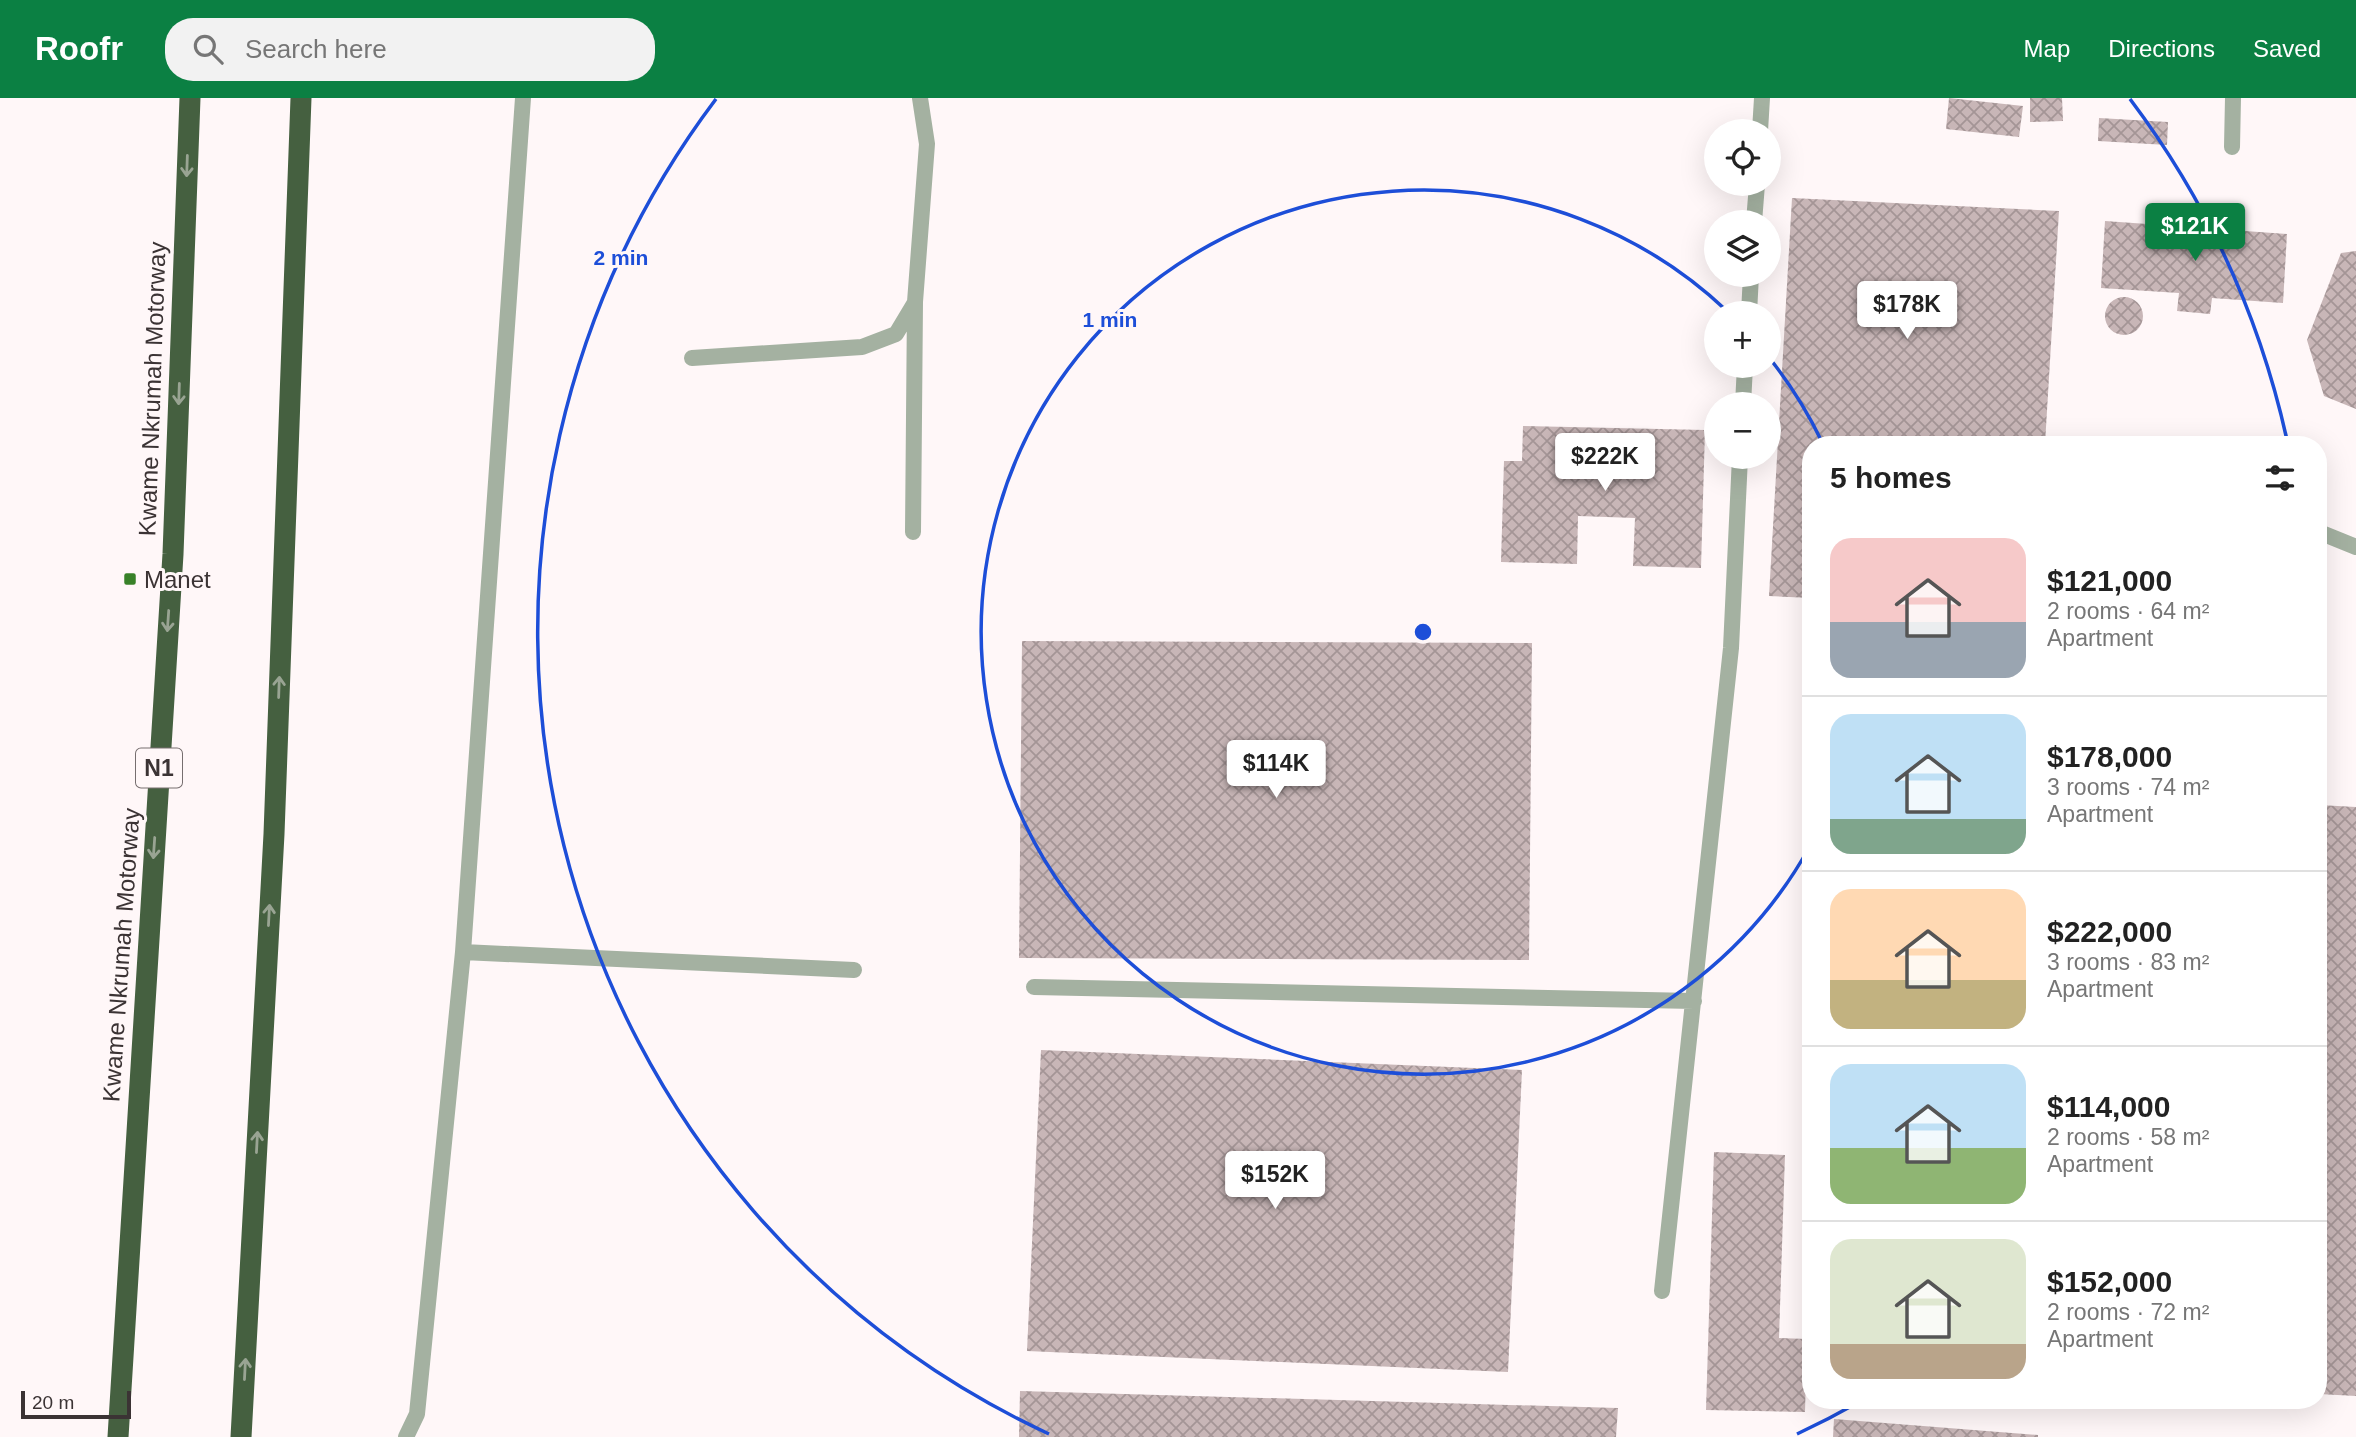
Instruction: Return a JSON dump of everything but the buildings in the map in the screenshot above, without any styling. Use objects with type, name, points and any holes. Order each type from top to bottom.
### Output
[{"type":"highway","name":"Kwame Nkrumah Motorway","points":[[118,1437],[173,554],[190,98]]},
{"type":"highway","points":[[241,1437],[274,834],[301,98]]},
{"type":"lane","points":[[406,1437],[416,1414],[463,952],[523,98]]},
{"type":"lane","points":[[913,532],[915,302],[927,144],[920,98]]},
{"type":"lane","points":[[1761,119],[1762,98]]},
{"type":"lane","points":[[2232,146],[2233,98]]},
{"type":"lane","points":[[692,358],[862,347],[896,334],[915,302]]},
{"type":"lane","points":[[1662,1291],[1731,648],[1740,469]]},
{"type":"lane","points":[[2327,535],[2356,547]]},
{"type":"lane","points":[[463,952],[854,971]]},
{"type":"lane","points":[[1034,987],[1694,1001]]},
{"type":"place","name":"Manet","points":[[130,579]]}]
